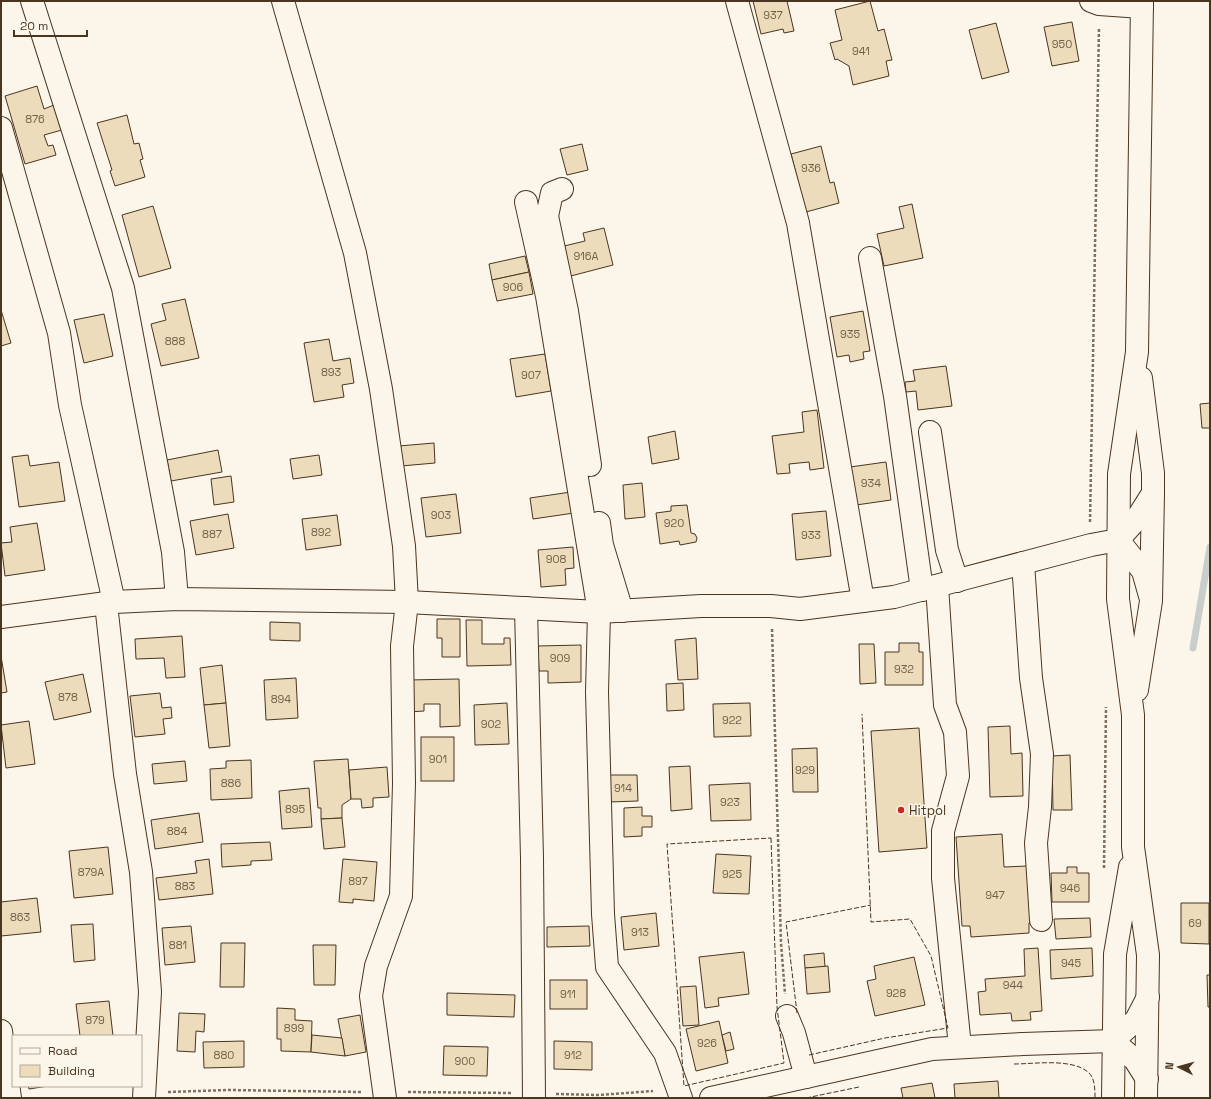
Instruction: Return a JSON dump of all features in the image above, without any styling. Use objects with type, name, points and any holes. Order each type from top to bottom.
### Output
[{"type":"street","points":[[32,1],[123,288],[173,552],[177,599]]},
{"type":"street","points":[[283,1],[355,253],[382,396],[404,546],[407,602],[402,646],[404,783],[401,896],[376,966],[371,996],[384,1095]]},
{"type":"street","points":[[737,1],[798,223],[863,601]]},
{"type":"street","points":[[1095,3],[1142,4],[1137,352],[1119,474],[1118,599],[1133,715],[1133,847],[1148,955],[1147,1088]]},
{"type":"street","points":[[1,128],[59,333],[70,405],[110,603],[125,774],[141,872],[150,992],[144,1096]]},
{"type":"street","points":[[562,189],[552,193],[547,216],[567,311],[602,545],[622,610]]},
{"type":"street","points":[[526,202],[547,296],[598,612],[598,692],[603,914],[607,967],[665,1053],[681,1098]]},
{"type":"street","points":[[870,258],[895,396],[939,585],[945,704],[955,732],[958,776],[943,831],[942,878],[960,1047]]},
{"type":"street","points":[[1133,715],[1151,601],[1153,493],[1153,473],[1137,352]]},
{"type":"street","points":[[930,432],[947,550],[939,585]]},
{"type":"street","points":[[1,617],[110,603],[177,599],[407,602],[598,612],[702,606],[771,606],[800,609],[894,597],[1091,545],[1118,540],[1136,520],[1153,493]]},
{"type":"street","points":[[1118,540],[1143,571],[1151,601]]},
{"type":"street","points":[[1023,563],[1031,678],[1042,754],[1040,806],[1036,843],[1041,920]]},
{"type":"street","points":[[526,608],[532,858],[534,1098]]},
{"type":"street","points":[[1113,1098],[1115,954],[1133,847]]},
{"type":"street","points":[[711,1098],[932,1050],[960,1047],[1113,1041],[1136,1020],[1148,997]]},
{"type":"street","points":[[787,1016],[794,1033],[806,1077]]},
{"type":"street","points":[[1,1032],[10,1098]]},
{"type":"street","points":[[1113,1041],[1135,1060],[1147,1088]]},
{"type":"path","points":[[1090,528],[1095,3]]},
{"type":"path","points":[[771,606],[781,943],[787,1016]]},
{"type":"path","points":[[1104,876],[1106,700]]},
{"type":"path","points":[[144,1096],[184,1090],[384,1095],[489,1092]]},
{"type":"building","points":[[753,1],[787,1],[794,31],[784,33],[783,29],[761,34]]},
{"type":"building","points":[[870,1],[878,31],[884,29],[892,60],[886,61],[889,76],[853,85],[849,66],[837,59],[835,60],[830,43],[842,40],[835,10]]},
{"type":"building","points":[[1072,22],[1079,61],[1052,66],[1044,27]]},
{"type":"building","points":[[996,23],[1009,72],[982,79],[969,30]]},
{"type":"building","points":[[37,86],[44,109],[54,105],[62,130],[44,135],[48,146],[53,145],[56,155],[25,164],[5,96]]},
{"type":"building","points":[[127,115],[134,144],[139,143],[143,159],[140,160],[145,177],[115,186],[110,171],[112,170],[97,123]]},
{"type":"building","points":[[582,144],[588,170],[567,175],[560,149]]},
{"type":"building","points":[[821,146],[830,183],[834,182],[839,203],[806,212],[791,154]]},
{"type":"building","points":[[912,204],[923,258],[884,266],[877,234],[904,228],[899,207]]},
{"type":"building","points":[[153,206],[171,268],[139,277],[122,215]]},
{"type":"building","points":[[604,228],[613,265],[567,277],[560,247],[585,241],[583,233]]},
{"type":"building","points":[[525,256],[529,272],[492,280],[489,264]]},
{"type":"building","points":[[529,272],[533,294],[497,301],[492,280]]},
{"type":"building","points":[[185,299],[199,358],[161,366],[151,324],[166,320],[162,304]]},
{"type":"building","points":[[1,310],[11,343],[1,346]]},
{"type":"building","points":[[863,311],[870,351],[863,352],[864,359],[850,362],[849,355],[837,357],[830,317]]},
{"type":"building","points":[[104,314],[113,356],[84,363],[74,320]]},
{"type":"building","points":[[329,339],[333,361],[350,358],[354,383],[342,385],[344,397],[314,402],[304,343]]},
{"type":"building","points":[[545,354],[551,391],[516,397],[510,359]]},
{"type":"building","points":[[946,366],[952,406],[918,410],[916,391],[906,392],[905,382],[915,381],[913,370]]},
{"type":"building","points":[[1210,403],[1210,428],[1202,428],[1200,404]]},
{"type":"building","points":[[817,410],[824,468],[810,470],[809,462],[789,464],[790,473],[777,474],[772,436],[804,432],[802,412]]},
{"type":"building","points":[[675,431],[679,459],[652,464],[648,437]]},
{"type":"building","points":[[434,443],[435,463],[401,466],[399,446]]},
{"type":"building","points":[[218,450],[222,472],[171,481],[167,460]]},
{"type":"building","points":[[28,455],[30,466],[59,462],[65,501],[19,507],[12,457]]},
{"type":"building","points":[[319,455],[322,475],[293,479],[290,459]]},
{"type":"building","points":[[886,462],[891,500],[856,505],[850,467]]},
{"type":"building","points":[[231,476],[234,502],[214,505],[211,479]]},
{"type":"building","points":[[642,483],[645,517],[625,519],[623,485]]},
{"type":"building","points":[[571,492],[574,513],[533,519],[530,498]]},
{"type":"building","points":[[456,494],[461,533],[426,537],[421,498]]},
{"type":"building","points":[[687,505],[691,533],[695,534],[697,538],[696,542],[680,545],[679,541],[660,544],[656,513],[671,511],[671,506]]},
{"type":"building","points":[[826,511],[831,556],[796,560],[792,514]]},
{"type":"building","points":[[228,514],[234,548],[196,555],[190,521]]},
{"type":"building","points":[[337,515],[341,545],[306,550],[302,519]]},
{"type":"building","points":[[37,523],[45,570],[5,576],[1,543],[12,542],[10,527]]},
{"type":"building","points":[[573,547],[574,568],[565,569],[566,585],[541,587],[538,550]]},
{"type":"building","points":[[437,619],[460,619],[460,657],[442,657],[442,638],[437,638]]},
{"type":"building","points":[[466,620],[482,620],[482,644],[504,644],[504,638],[510,638],[511,665],[467,666]]},
{"type":"building","points":[[270,622],[300,623],[300,641],[270,640]]},
{"type":"building","points":[[182,636],[185,677],[166,678],[164,658],[136,659],[135,639]]},
{"type":"building","points":[[696,638],[698,679],[678,680],[675,640]]},
{"type":"building","points":[[899,643],[919,643],[919,652],[923,652],[923,685],[885,685],[885,652],[899,652]]},
{"type":"building","points":[[859,644],[874,644],[876,683],[860,684]]},
{"type":"building","points":[[581,645],[581,682],[548,683],[548,671],[539,671],[538,646]]},
{"type":"building","points":[[1,656],[7,692],[1,693]]},
{"type":"building","points":[[222,665],[226,703],[204,705],[200,668]]},
{"type":"building","points":[[83,674],[91,712],[54,720],[45,682]]},
{"type":"building","points":[[296,678],[298,718],[266,720],[264,680]]},
{"type":"building","points":[[459,679],[460,726],[440,727],[440,704],[424,704],[424,711],[408,712],[408,680]]},
{"type":"building","points":[[683,683],[684,710],[667,711],[666,684]]},
{"type":"building","points":[[160,693],[162,708],[171,707],[172,718],[163,719],[165,734],[135,737],[130,696]]},
{"type":"building","points":[[226,703],[230,746],[209,748],[204,705]]},
{"type":"building","points":[[507,703],[509,744],[475,745],[474,705]]},
{"type":"building","points":[[750,703],[751,736],[714,737],[713,704]]},
{"type":"building","points":[[29,721],[35,764],[6,768],[1,725]]},
{"type":"building","points":[[1010,726],[1011,754],[1022,753],[1023,796],[990,797],[988,727]]},
{"type":"building","name":"Hitpol","points":[[919,728],[927,848],[879,852],[871,731]]},
{"type":"building","points":[[421,737],[454,737],[454,781],[421,781]]},
{"type":"building","points":[[817,748],[818,792],[793,792],[792,749]]},
{"type":"building","points":[[1070,755],[1072,810],[1053,810],[1052,756]]},
{"type":"building","points":[[348,759],[351,799],[342,805],[342,818],[321,819],[321,808],[318,808],[314,761]]},
{"type":"building","points":[[251,760],[252,798],[211,800],[210,769],[226,768],[226,761]]},
{"type":"building","points":[[185,761],[187,781],[154,784],[152,764]]},
{"type":"building","points":[[690,766],[692,809],[671,811],[669,767]]},
{"type":"building","points":[[387,767],[389,797],[373,798],[373,807],[362,808],[361,799],[351,799],[349,770]]},
{"type":"building","points":[[608,775],[637,775],[638,801],[608,802]]},
{"type":"building","points":[[750,783],[751,820],[711,821],[709,785]]},
{"type":"building","points":[[309,788],[312,827],[282,829],[279,791]]},
{"type":"building","points":[[642,807],[642,816],[652,816],[652,827],[642,827],[642,836],[624,837],[624,808]]},
{"type":"building","points":[[199,813],[203,842],[155,849],[151,820]]},
{"type":"building","points":[[342,818],[345,847],[324,849],[321,819]]},
{"type":"building","points":[[1002,834],[1004,867],[1028,866],[1031,922],[1029,923],[1029,933],[971,937],[970,926],[962,926],[956,837]]},
{"type":"building","points":[[270,842],[272,860],[251,861],[251,865],[222,867],[221,844]]},
{"type":"building","points":[[108,847],[113,894],[74,898],[69,851]]},
{"type":"building","points":[[716,854],[751,856],[749,894],[713,893]]},
{"type":"building","points":[[209,859],[213,894],[159,900],[156,878],[197,873],[195,861]]},
{"type":"building","points":[[343,859],[377,862],[374,901],[353,899],[353,903],[339,902]]},
{"type":"building","points":[[1067,867],[1077,867],[1077,873],[1089,873],[1089,902],[1052,902],[1051,873],[1067,873]]},
{"type":"building","points":[[37,898],[41,932],[1,936],[1,902]]},
{"type":"building","points":[[1181,903],[1209,903],[1209,944],[1181,943]]},
{"type":"building","points":[[656,913],[659,946],[624,950],[621,917]]},
{"type":"building","points":[[1090,918],[1091,937],[1056,939],[1054,919]]},
{"type":"building","points":[[93,924],[95,960],[74,962],[71,925]]},
{"type":"building","points":[[191,926],[195,962],[165,965],[162,928]]},
{"type":"building","points":[[589,926],[590,946],[547,947],[547,927]]},
{"type":"building","points":[[221,943],[245,943],[244,987],[220,987]]},
{"type":"building","points":[[313,945],[336,945],[335,985],[314,985]]},
{"type":"building","points":[[1038,948],[1042,1011],[1030,1012],[1031,1020],[1012,1021],[1011,1013],[980,1015],[978,992],[986,991],[985,979],[1025,976],[1024,949]]},
{"type":"building","points":[[1092,948],[1093,976],[1051,979],[1050,950]]},
{"type":"building","points":[[744,952],[749,994],[718,998],[719,1006],[705,1008],[699,957]]},
{"type":"building","points":[[824,953],[825,967],[805,968],[804,955]]},
{"type":"building","points":[[914,957],[925,1005],[875,1016],[867,981],[876,979],[874,966]]},
{"type":"building","points":[[828,966],[830,992],[807,994],[805,968]]},
{"type":"building","points":[[1207,975],[1210,975],[1210,1007],[1208,1007]]},
{"type":"building","points":[[550,980],[587,980],[587,1009],[550,1009]]},
{"type":"building","points":[[696,986],[699,1025],[683,1026],[680,987]]},
{"type":"building","points":[[447,993],[515,995],[514,1017],[447,1015]]},
{"type":"building","points":[[109,1001],[113,1035],[80,1035],[76,1004]]},
{"type":"building","points":[[277,1008],[295,1009],[295,1020],[312,1021],[311,1052],[281,1051],[281,1039],[277,1039]]},
{"type":"building","points":[[179,1013],[205,1014],[204,1032],[196,1031],[195,1052],[177,1051]]},
{"type":"building","points":[[360,1015],[366,1052],[345,1056],[338,1019]]},
{"type":"building","points":[[719,1021],[728,1063],[696,1071],[686,1029]]},
{"type":"building","points":[[730,1032],[734,1049],[726,1051],[722,1035]]},
{"type":"building","points":[[312,1035],[342,1038],[345,1056],[311,1052]]},
{"type":"building","points":[[244,1041],[244,1067],[204,1068],[203,1042]]},
{"type":"building","points":[[554,1041],[592,1042],[592,1070],[554,1069]]},
{"type":"building","points":[[444,1046],[488,1047],[487,1076],[443,1075]]},
{"type":"building","points":[[998,1081],[999,1098],[955,1098],[954,1084]]},
{"type":"building","points":[[932,1083],[935,1098],[903,1098],[901,1088]]},
{"type":"building","points":[[28,1087],[42,1087],[29,1089]]},
{"type":"waterway","points":[[1193,648],[1210,547]]},
{"type":"fence","points":[[809,1055],[885,1038],[948,1028],[931,956],[910,919],[871,922],[862,714]]},
{"type":"fence","points":[[771,838],[777,1007],[784,1063],[684,1086],[667,844],[771,838]]},
{"type":"fence","points":[[797,1013],[786,922],[871,905]]},
{"type":"fence","points":[[1014,1064],[1062,1063],[1081,1068],[1088,1072],[1092,1077],[1095,1087],[1095,1098]]},
{"type":"fence","points":[[806,1098],[859,1087]]},
{"type":"place","name":"Hitpol","points":[[901,810]]}]
